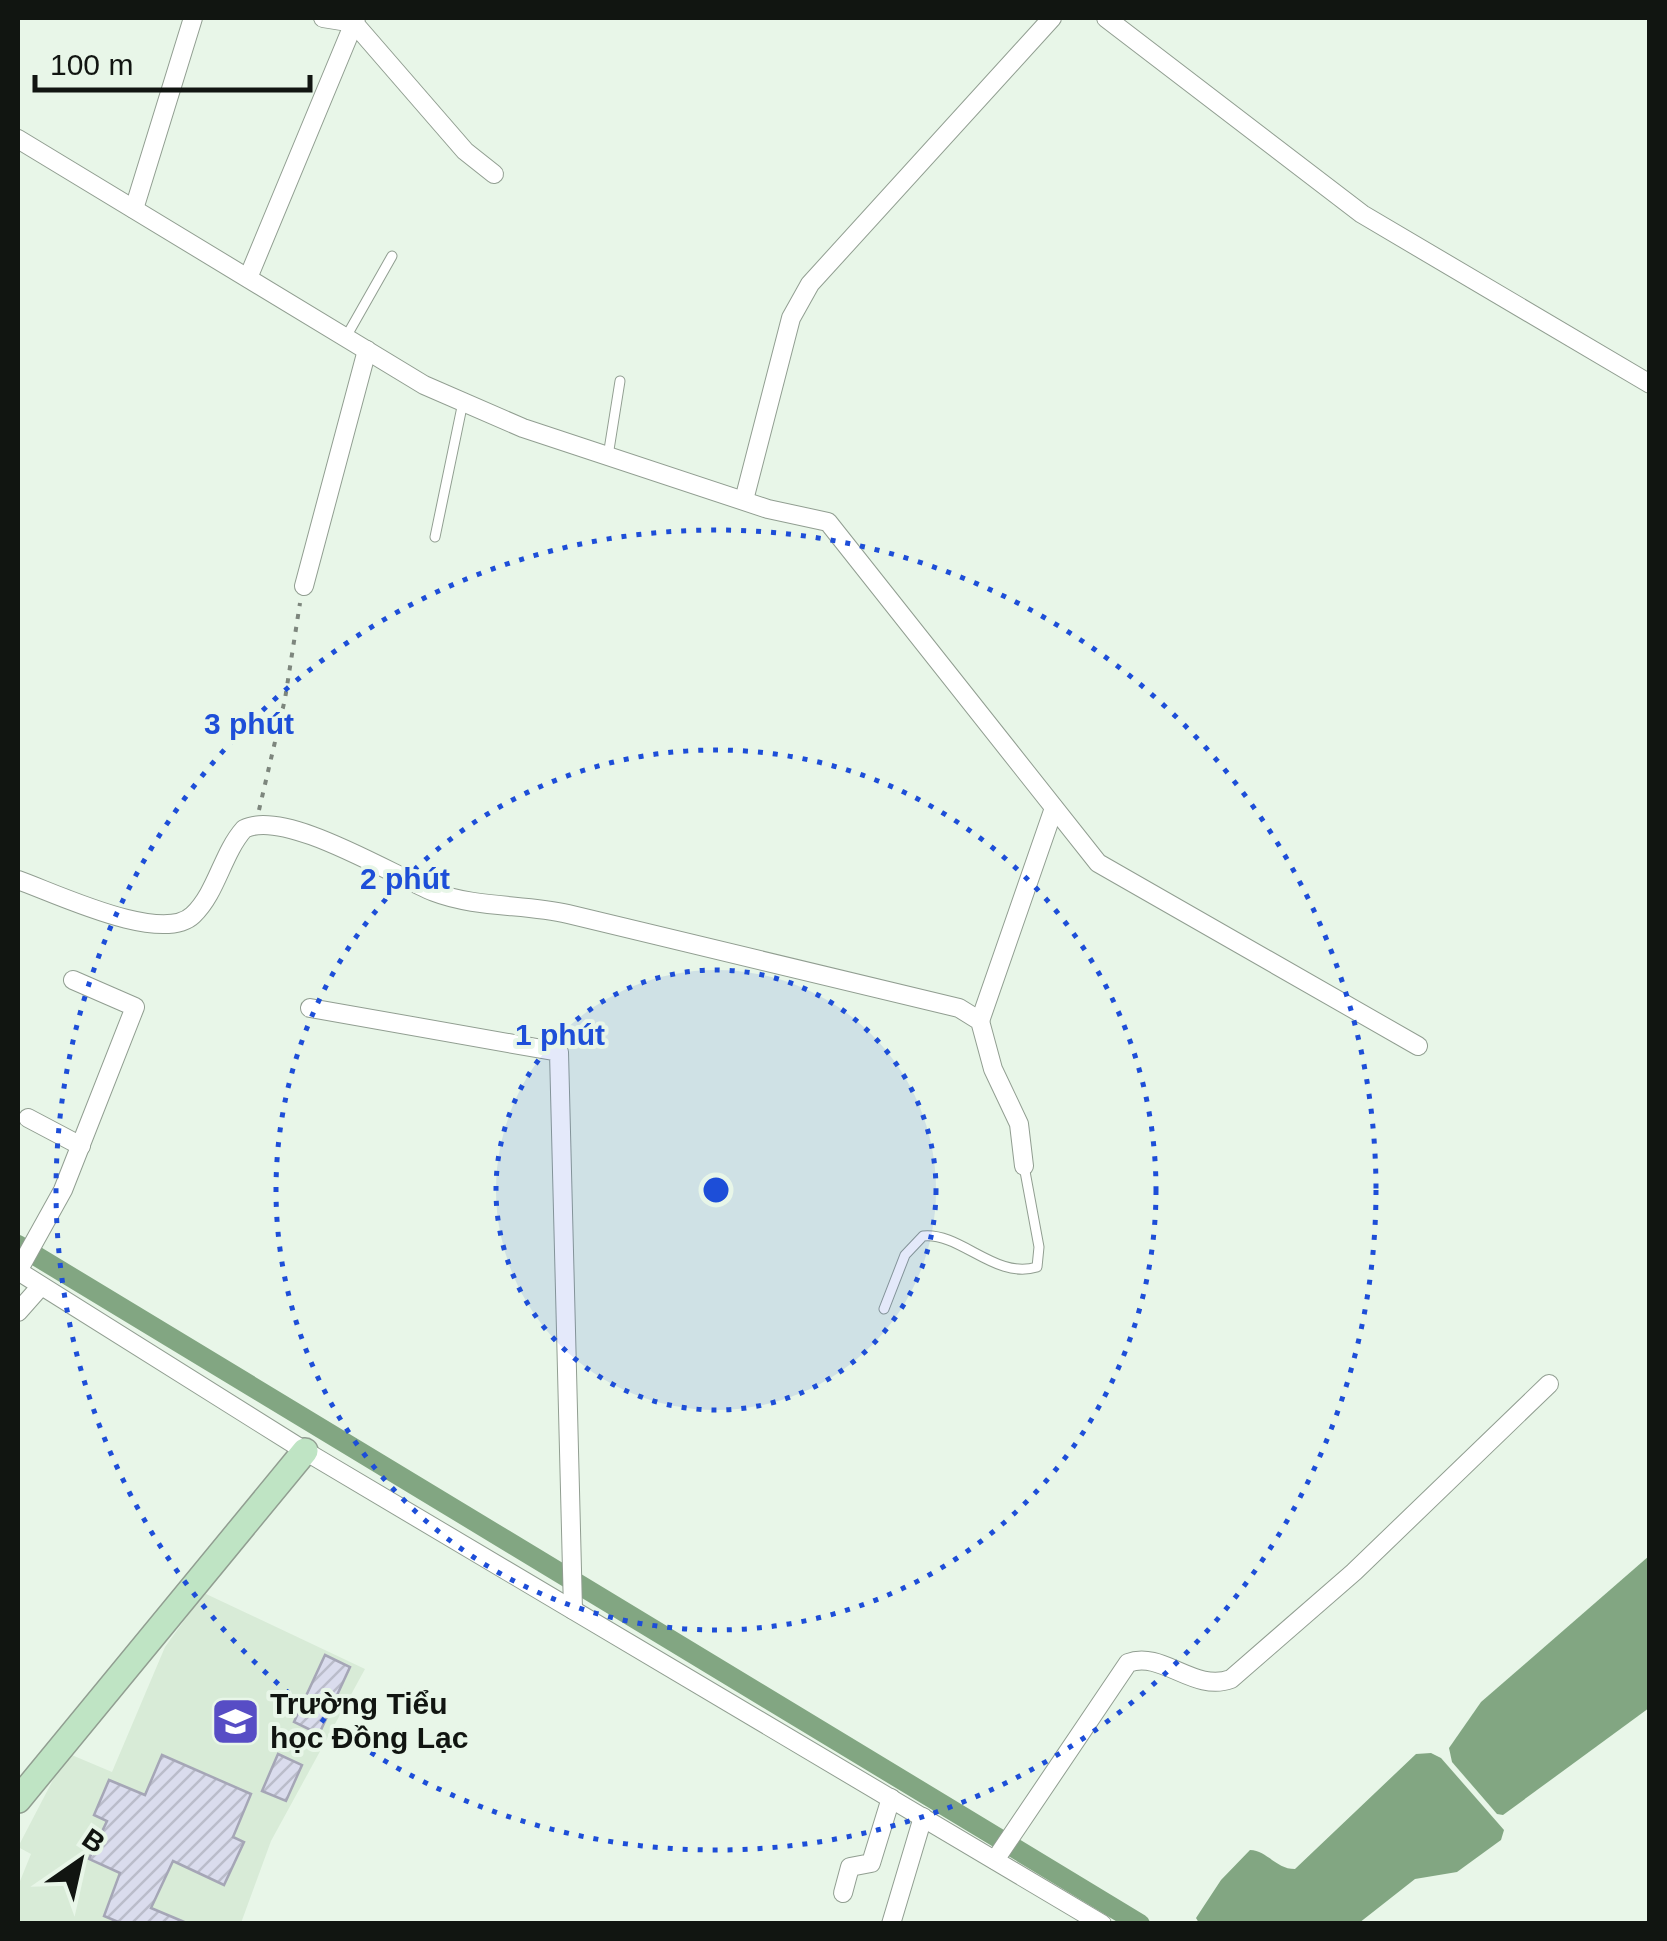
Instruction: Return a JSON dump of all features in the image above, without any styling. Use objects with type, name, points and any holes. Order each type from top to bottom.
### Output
[{"type":"street","points":[[134,209],[193,18]]},
{"type":"street","points":[[323,18],[355,20],[465,151],[494,174]]},
{"type":"street","points":[[744,500],[791,318],[810,284],[1052,18]]},
{"type":"street","points":[[1106,18],[1362,214],[1650,384]]},
{"type":"street","points":[[248,278],[355,20]]},
{"type":"street","points":[[18,139],[346,338],[462,402],[608,456],[744,500],[828,522],[1098,863],[1418,1046]]},
{"type":"street","points":[[304,586],[367,350]]},
{"type":"street","points":[[1024,1166],[1019,1124],[993,1070],[980,1022],[1054,808]]},
{"type":"street","points":[[18,880],[130,920],[157,926],[177,925],[192,916],[236,838],[255,824],[299,832],[438,894],[562,913],[959,1008],[980,1022]]},
{"type":"street","points":[[73,980],[135,1007],[62,1190],[18,1271],[305,1451],[922,1817],[998,1856],[1102,1924]]},
{"type":"street","points":[[310,1008],[559,1052],[572,1610]]},
{"type":"street","points":[[28,1118],[81,1146]]},
{"type":"street","points":[[18,1312],[40,1286]]},
{"type":"street","points":[[998,1856],[1128,1663],[1140,1659],[1208,1682],[1231,1679],[1354,1572],[1549,1384]]},
{"type":"street","points":[[18,1800],[305,1451]]},
{"type":"street","points":[[842,1894],[850,1867],[871,1864],[890,1798]]},
{"type":"street","points":[[891,1924],[922,1817]]},
{"type":"lane","points":[[346,338],[392,256]]},
{"type":"lane","points":[[608,456],[620,380]]},
{"type":"lane","points":[[435,536],[462,402]]},
{"type":"lane","points":[[884,1309],[905,1255],[923,1236],[938,1237],[1001,1265],[1036,1267],[1039,1247],[1024,1166]]},
{"type":"path","points":[[255,824],[285,699],[304,586]]},
{"type":"shaded area","points":[[1649,1556],[1649,1708],[1503,1815],[1497,1814],[1452,1762],[1449,1748],[1481,1702]]},
{"type":"shaded area","points":[[204,1593],[365,1669],[271,1841],[241,1923],[18,1923],[18,1886],[31,1854],[18,1847],[67,1753],[112,1772],[165,1647]]},
{"type":"shaded area","points":[[1431,1753],[1441,1758],[1504,1830],[1501,1840],[1457,1872],[1415,1879],[1359,1923],[1199,1923],[1196,1918],[1221,1880],[1250,1850],[1295,1869],[1416,1754]]},
{"type":"building","points":[[325,1655],[350,1667],[319,1734],[294,1722]]},
{"type":"building","points":[[278,1754],[302,1765],[286,1801],[262,1791]]},
{"type":"building","points":[[162,1755],[251,1794],[233,1837],[244,1842],[224,1885],[173,1861],[151,1908],[189,1924],[123,1924],[104,1916],[120,1873],[89,1859],[107,1821],[94,1815],[109,1780],[145,1795]]},
{"type":"waterway","points":[[18,1245],[1140,1924]]},
{"type":"place","name":"Trường Tiểu học Đồng Lạc","points":[[235,1721]]}]
